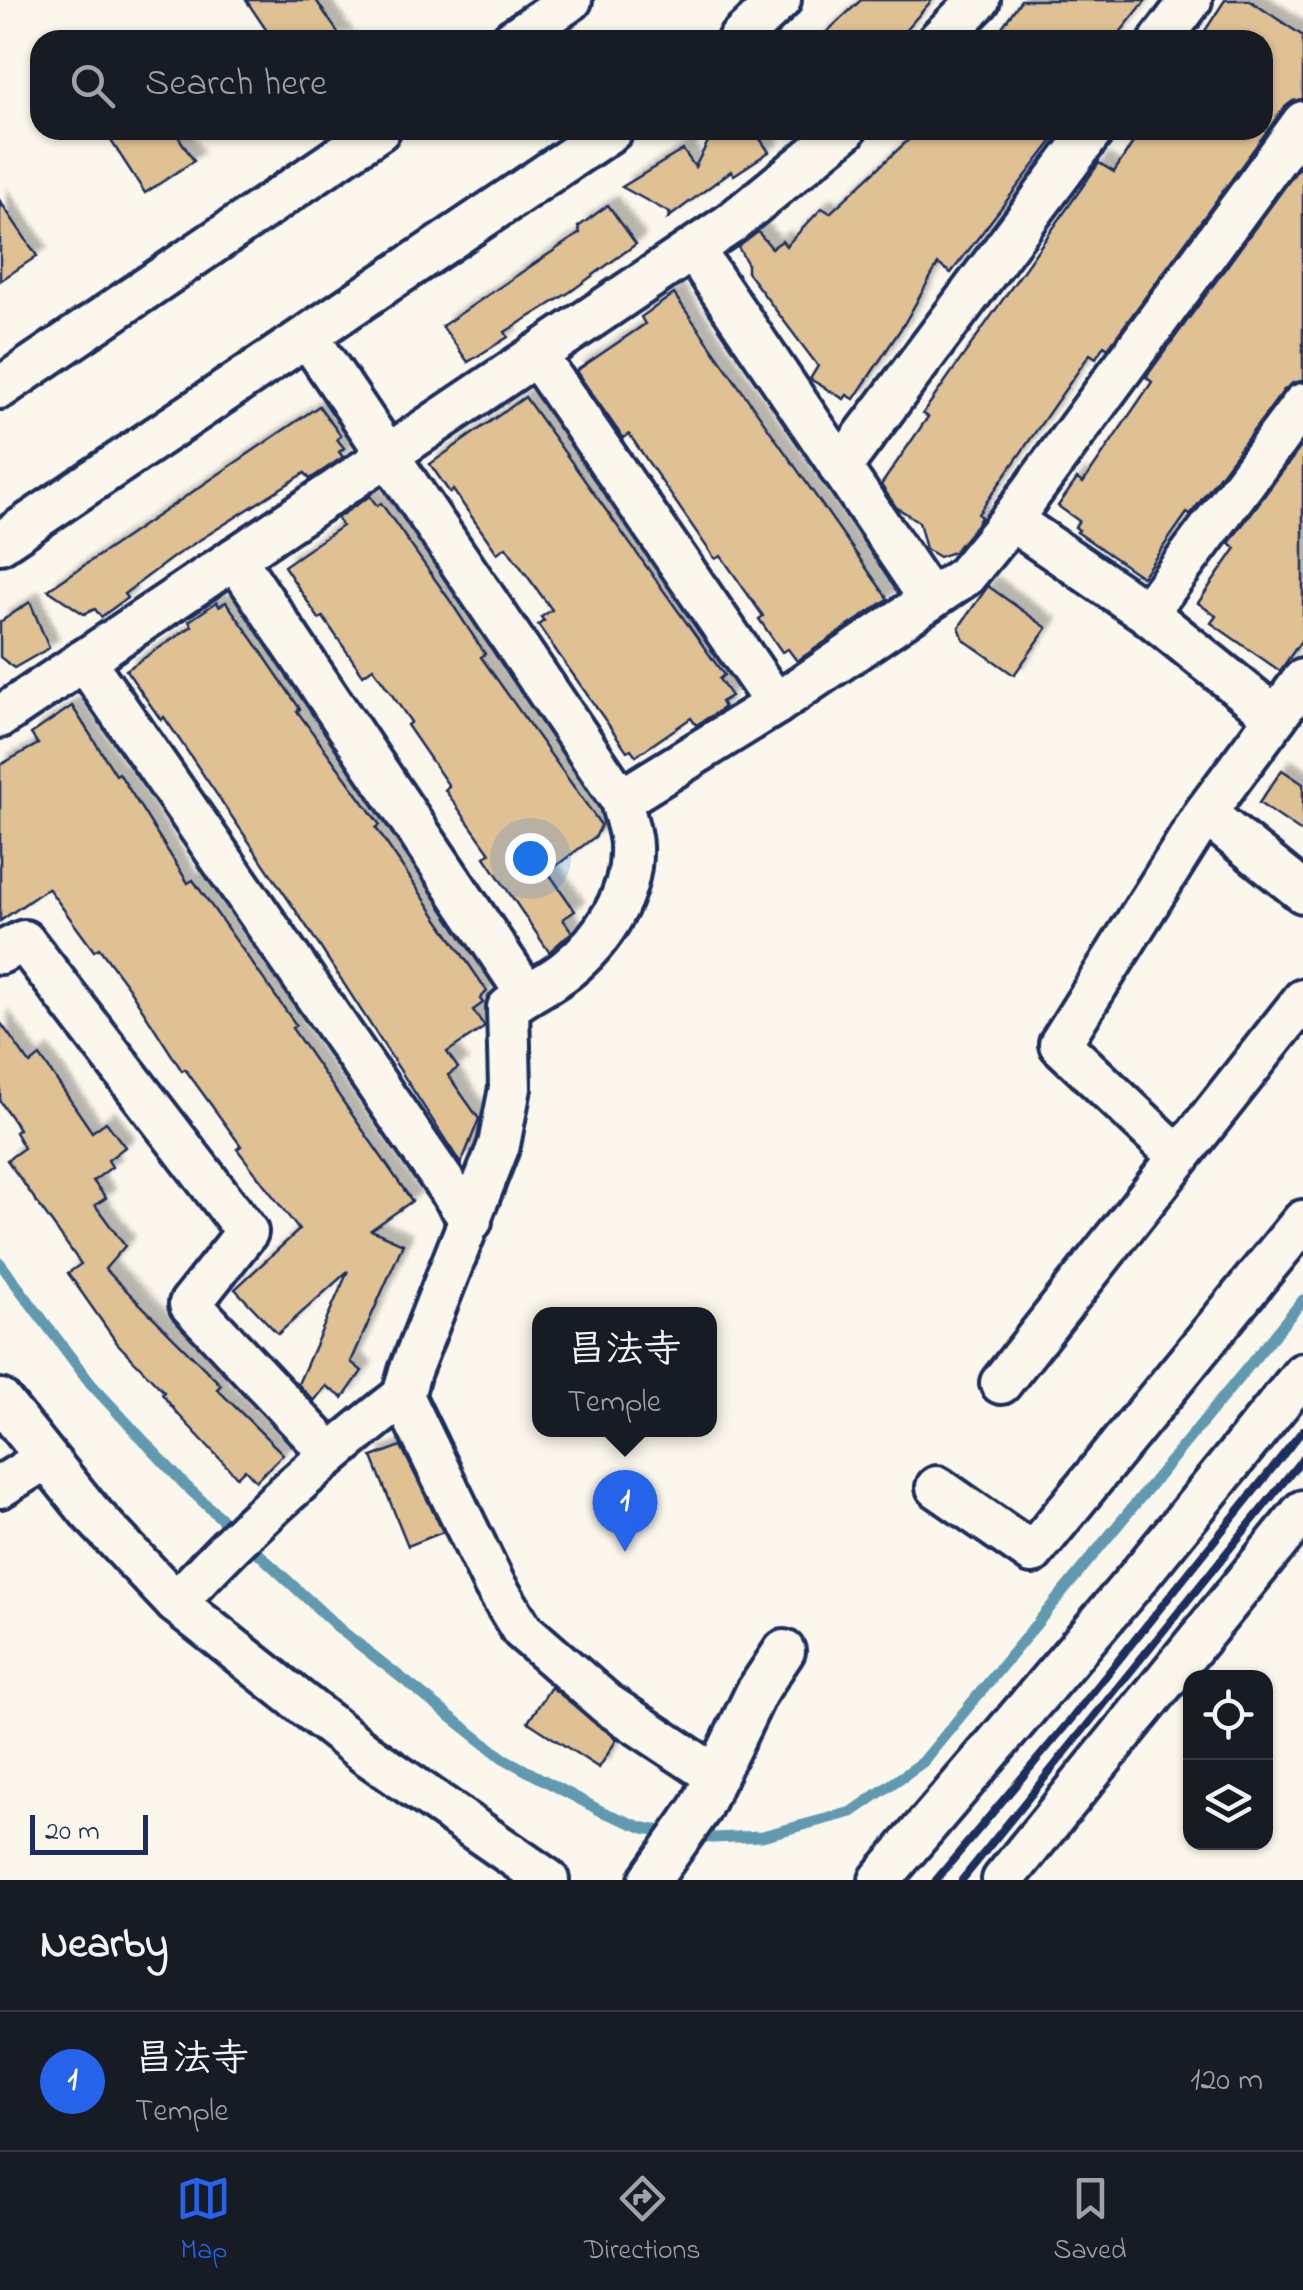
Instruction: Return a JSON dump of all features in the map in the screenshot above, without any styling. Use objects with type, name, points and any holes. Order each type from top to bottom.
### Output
[{"type":"street","points":[[527,30],[571,0]]},
{"type":"street","points":[[748,30],[780,0]]},
{"type":"street","points":[[949,30],[980,0]]},
{"type":"street","points":[[1168,30],[1191,0]]},
{"type":"street","points":[[621,800],[776,704],[965,576],[1011,520],[1303,122]]},
{"type":"street","points":[[0,388],[364,140]]},
{"type":"street","points":[[0,543],[597,140]]},
{"type":"street","points":[[0,716],[730,224],[833,140]]},
{"type":"street","points":[[840,468],[1086,140]]},
{"type":"street","points":[[693,249],[929,598]]},
{"type":"street","points":[[176,1603],[258,1518],[330,1453],[403,1396],[499,1145],[510,1088],[508,1008],[566,970],[604,933],[622,897],[632,847],[621,800],[308,338]]},
{"type":"street","points":[[536,355],[776,704]]},
{"type":"street","points":[[1148,613],[1303,404]]},
{"type":"street","points":[[1011,520],[1148,613],[1276,716]]},
{"type":"street","points":[[236,558],[526,993]]},
{"type":"street","points":[[84,660],[471,1221]]},
{"type":"street","points":[[1179,1156],[1060,1044],[1205,813],[1303,680]]},
{"type":"street","points":[[1205,813],[1303,892]]},
{"type":"street","points":[[0,952],[24,941],[247,1232],[190,1304],[330,1453]]},
{"type":"street","points":[[1001,1383],[1303,1000]]},
{"type":"street","points":[[937,1488],[1032,1553],[1303,1221]]},
{"type":"street","points":[[880,1880],[1136,1581],[1303,1374]]},
{"type":"street","points":[[403,1396],[494,1584],[522,1630],[708,1792]]},
{"type":"street","points":[[0,1400],[89,1511],[176,1603],[365,1753],[548,1880]]},
{"type":"street","points":[[0,1487],[46,1458]]},
{"type":"street","points":[[1004,1880],[1303,1511]]},
{"type":"street","points":[[657,1870],[708,1792],[756,1693],[784,1651]]},
{"type":"building","points":[[246,0],[316,0],[336,30],[266,30]]},
{"type":"building","points":[[861,0],[932,0],[906,30],[829,30]]},
{"type":"building","points":[[1021,0],[1146,0],[1122,30],[1000,30]]},
{"type":"building","points":[[1225,0],[1249,0],[1303,36],[1303,99],[1284,108],[1273,123],[1273,30],[1206,30]]},
{"type":"building","points":[[111,140],[180,140],[194,161],[145,193]]},
{"type":"building","points":[[709,140],[761,140],[769,152],[734,175],[731,171],[668,218],[670,213],[622,187],[683,150],[695,167]]},
{"type":"building","points":[[908,140],[1053,140],[951,273],[938,264],[854,399],[847,395],[844,399],[810,379],[818,366],[747,272],[747,263],[738,247],[758,232],[772,248],[782,241],[786,246],[822,208],[830,213]]},
{"type":"building","points":[[1135,140],[1261,140],[1108,348],[1104,345],[1096,358],[1090,354],[978,514],[981,517],[977,524],[954,552],[939,557],[926,549],[919,522],[896,507],[881,485],[928,417],[923,413],[1099,163],[1114,172]]},
{"type":"building","points":[[1303,162],[1303,381],[1284,390],[1142,577],[1077,532],[1079,521],[1058,506],[1077,479],[1083,483],[1152,382],[1146,377]]},
{"type":"building","points":[[0,201],[37,256],[0,281]]},
{"type":"building","points":[[608,205],[636,244],[570,292],[505,332],[508,337],[468,362],[442,326],[580,233],[578,227]]},
{"type":"building","points":[[674,294],[888,599],[797,661],[788,649],[782,652],[759,619],[763,616],[721,556],[715,559],[629,434],[623,438],[576,371],[645,324],[641,317]]},
{"type":"building","points":[[525,397],[724,675],[719,679],[731,696],[721,702],[724,707],[716,713],[696,725],[691,718],[636,756],[631,749],[627,751],[538,625],[544,621],[541,617],[552,610],[506,547],[497,553],[430,464]]},
{"type":"building","points":[[319,406],[341,436],[337,439],[344,448],[339,452],[343,457],[310,479],[305,473],[176,555],[124,594],[127,598],[101,617],[95,609],[84,614],[48,590]]},
{"type":"building","points":[[1303,444],[1303,638],[1280,671],[1211,623],[1216,616],[1198,603],[1236,548],[1229,543]]},
{"type":"building","points":[[370,496],[377,506],[381,503],[451,602],[485,654],[481,657],[601,825],[596,836],[548,872],[575,911],[563,919],[572,932],[549,952],[485,857],[490,853],[445,790],[449,786],[407,725],[411,722],[373,668],[363,675],[284,566],[342,526],[337,518]]},
{"type":"building","points":[[988,586],[1047,628],[1014,675],[964,640],[959,627]]},
{"type":"building","points":[[30,602],[49,648],[14,668],[0,657],[0,622]]},
{"type":"building","points":[[217,602],[219,606],[226,602],[254,641],[487,991],[480,999],[483,1003],[473,1010],[485,1027],[447,1052],[458,1068],[448,1075],[479,1119],[461,1164],[309,930],[164,717],[161,720],[126,670],[192,626],[189,621]]},
{"type":"building","points":[[72,706],[188,883],[193,880],[296,1025],[292,1028],[412,1201],[371,1230],[403,1244],[351,1362],[362,1371],[343,1398],[326,1386],[314,1401],[298,1384],[348,1271],[278,1334],[235,1289],[299,1230],[237,1149],[241,1146],[185,1069],[182,1071],[128,987],[99,948],[94,951],[48,888],[0,921],[0,765],[38,744],[31,734]]},
{"type":"building","points":[[1282,770],[1303,784],[1303,833],[1259,803]]},
{"type":"building","points":[[0,1022],[30,1064],[40,1056],[92,1132],[106,1122],[125,1147],[108,1160],[112,1167],[93,1181],[106,1198],[95,1205],[125,1246],[105,1269],[221,1385],[217,1389],[283,1454],[256,1481],[245,1469],[237,1477],[176,1412],[164,1392],[117,1343],[68,1273],[81,1264],[7,1160],[24,1148],[15,1132],[19,1129],[0,1101]]},
{"type":"building","points":[[401,1446],[443,1532],[408,1546],[372,1457]]},
{"type":"building","points":[[551,1687],[617,1739],[599,1768],[528,1722]]},
{"type":"waterway","points":[[0,1263],[91,1384],[185,1485],[342,1631],[503,1758],[603,1812],[644,1828],[673,1833]]},
{"type":"waterway","points":[[692,1835],[762,1836],[852,1812],[923,1762],[1303,1300]]},
{"type":"railway","points":[[936,1880],[1072,1718],[1303,1430]]},
{"type":"railway","points":[[962,1880],[1303,1458]]},
{"type":"place","name":"昌法寺","points":[[625,1552]]}]
